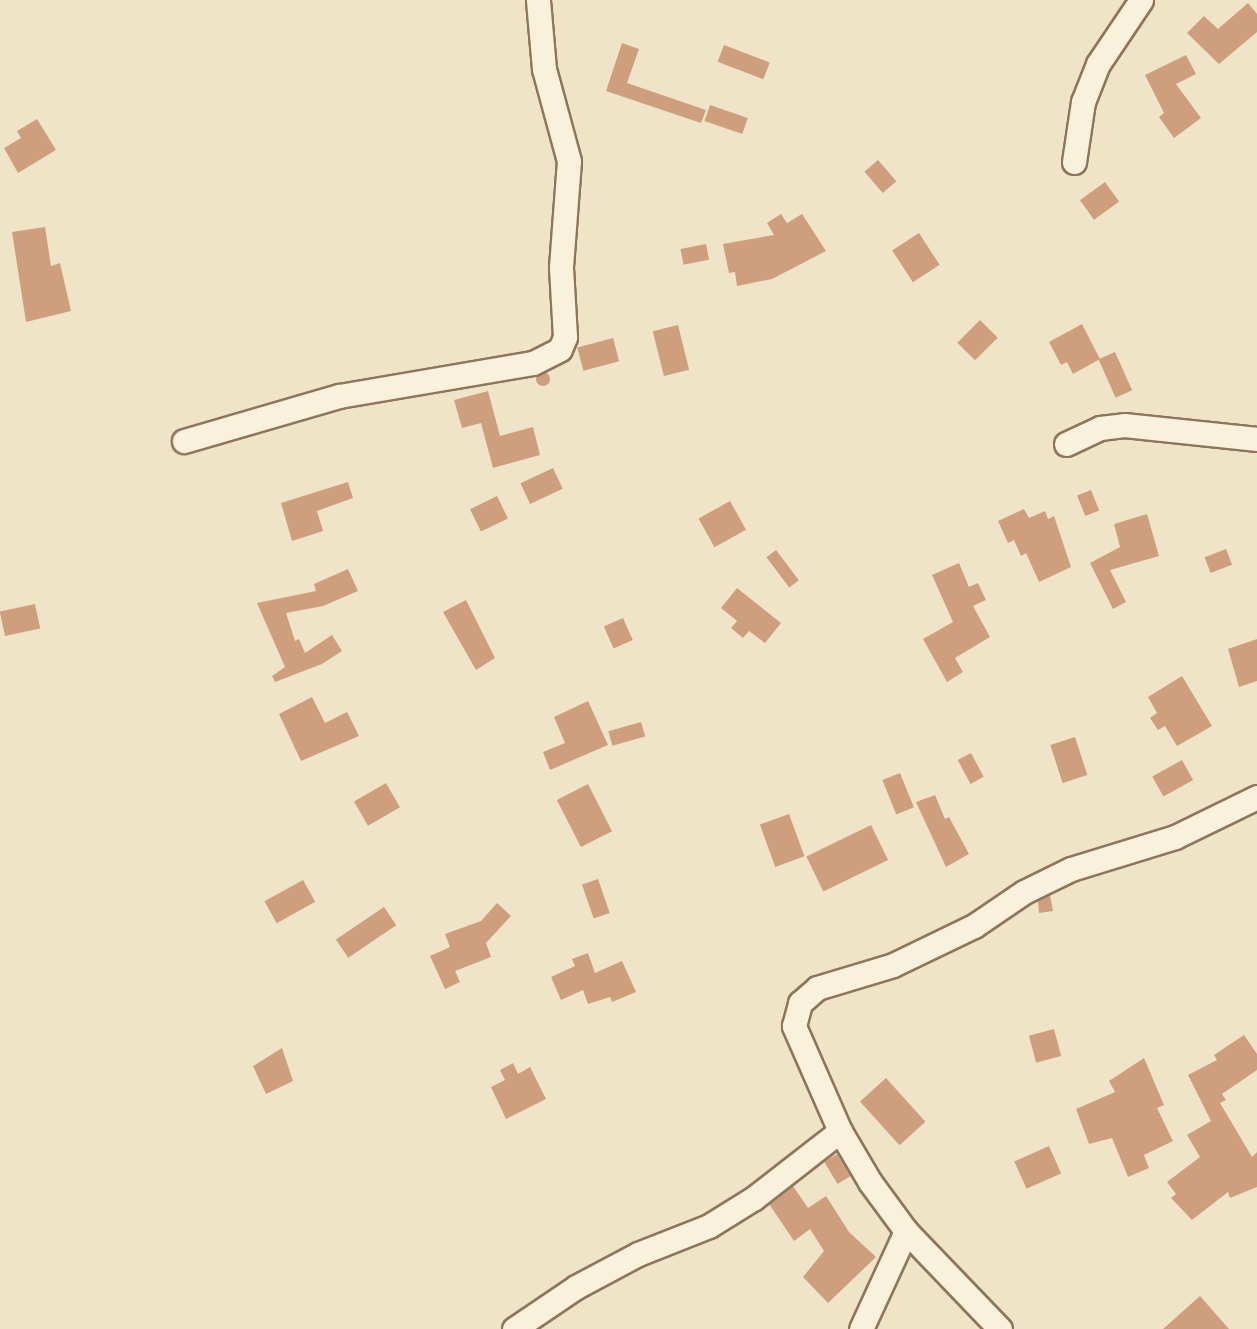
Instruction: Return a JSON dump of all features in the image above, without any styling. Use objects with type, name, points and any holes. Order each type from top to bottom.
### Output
[{"type":"street","points":[[184,442],[339,396],[533,363],[560,349],[565,337],[561,267],[569,160],[544,69],[538,0]]},
{"type":"street","points":[[1074,162],[1083,102],[1098,64],[1141,0]]},
{"type":"street","points":[[1066,444],[1100,428],[1124,425],[1257,439]]},
{"type":"street","points":[[1000,1329],[906,1231],[839,1130],[794,1026],[800,1003],[817,988],[893,965],[974,926],[1070,869],[1175,837],[1257,797]]},
{"type":"street","points":[[514,1329],[576,1287],[638,1254],[709,1226],[743,1205],[839,1130]]},
{"type":"street","points":[[861,1329],[906,1231]]},
{"type":"building","points":[[1248,3],[1257,14],[1257,32],[1219,64],[1187,33],[1204,16],[1218,29]]},
{"type":"building","points":[[622,43],[639,49],[627,83],[706,110],[701,123],[606,91]]},
{"type":"building","points":[[724,45],[770,63],[763,79],[718,62]]},
{"type":"building","points":[[1186,55],[1196,74],[1176,84],[1201,118],[1174,138],[1159,117],[1164,113],[1145,75]]},
{"type":"building","points":[[710,105],[748,118],[742,134],[704,121]]},
{"type":"building","points":[[37,119],[56,150],[18,173],[4,148],[21,138],[17,131]]},
{"type":"building","points":[[878,160],[896,181],[883,193],[864,172]]},
{"type":"building","points":[[1105,182],[1119,201],[1094,220],[1080,200]]},
{"type":"building","points":[[781,214],[787,223],[802,214],[826,251],[772,279],[737,286],[735,272],[729,273],[723,244],[774,235],[767,223]]},
{"type":"building","points":[[45,227],[51,266],[60,263],[71,311],[26,322],[12,232]]},
{"type":"building","points":[[919,233],[940,265],[913,282],[892,250]]},
{"type":"building","points":[[706,244],[709,260],[684,265],[680,249]]},
{"type":"building","points":[[980,320],[998,338],[975,360],[957,343]]},
{"type":"building","points":[[1082,324],[1100,359],[1073,374],[1067,362],[1061,365],[1049,342]]},
{"type":"building","points":[[678,325],[689,370],[664,376],[653,331]]},
{"type":"building","points":[[613,338],[619,361],[583,371],[577,348]]},
{"type":"building","points":[[1115,352],[1132,390],[1116,398],[1099,359]]},
{"type":"building","points":[[540,372],[546,372],[550,379],[546,386],[540,386],[536,382],[536,376]]},
{"type":"building","points":[[488,391],[500,436],[533,427],[540,455],[493,468],[481,423],[462,428],[454,400]]},
{"type":"building","points":[[553,468],[563,489],[530,504],[520,483]]},
{"type":"building","points":[[348,482],[353,498],[317,511],[323,531],[292,541],[281,503]]},
{"type":"building","points":[[1091,490],[1099,510],[1085,516],[1077,496]]},
{"type":"building","points":[[497,496],[508,518],[481,532],[470,509]]},
{"type":"building","points":[[730,501],[746,530],[715,547],[699,518]]},
{"type":"building","points":[[1024,509],[1029,518],[1045,511],[1048,519],[1054,516],[1071,567],[1039,582],[1026,553],[1021,556],[1014,540],[1008,543],[998,521]]},
{"type":"building","points":[[1147,514],[1159,556],[1110,570],[1126,602],[1113,609],[1090,563],[1120,547],[1114,524]]},
{"type":"building","points":[[1226,549],[1232,565],[1211,573],[1205,557]]},
{"type":"building","points":[[776,550],[799,580],[789,588],[766,557]]},
{"type":"building","points":[[959,563],[969,587],[978,583],[986,600],[973,606],[990,637],[955,658],[963,672],[947,682],[923,639],[953,622],[932,575]]},
{"type":"building","points":[[348,569],[358,591],[323,606],[286,613],[295,641],[299,639],[305,653],[332,635],[342,651],[322,664],[275,682],[272,676],[285,667],[257,603],[316,591],[314,584]]},
{"type":"building","points":[[737,588],[781,623],[765,643],[749,631],[743,638],[731,628],[737,621],[721,608]]},
{"type":"building","points":[[466,600],[495,658],[476,670],[443,612]]},
{"type":"building","points":[[35,604],[40,628],[5,636],[0,611]]},
{"type":"building","points":[[623,618],[633,640],[614,648],[604,627]]},
{"type":"building","points":[[1257,639],[1257,681],[1239,687],[1228,649]]},
{"type":"building","points":[[1182,676],[1212,726],[1177,746],[1165,726],[1158,730],[1150,718],[1157,713],[1148,697]]},
{"type":"building","points":[[312,697],[325,723],[347,712],[359,736],[301,761],[279,714]]},
{"type":"building","points":[[588,701],[608,745],[550,770],[543,752],[565,743],[554,717]]},
{"type":"building","points":[[641,722],[645,736],[612,746],[608,731]]},
{"type":"building","points":[[1075,737],[1087,775],[1063,783],[1050,745]]},
{"type":"building","points":[[971,753],[984,777],[970,784],[958,760]]},
{"type":"building","points":[[1182,760],[1193,780],[1163,797],[1152,776]]},
{"type":"building","points":[[900,773],[914,807],[896,814],[882,780]]},
{"type":"building","points":[[386,783],[400,807],[368,826],[354,802]]},
{"type":"building","points":[[588,784],[612,831],[581,847],[557,800]]},
{"type":"building","points":[[935,795],[945,819],[949,817],[969,854],[946,867],[916,802]]},
{"type":"building","points":[[789,814],[804,856],[775,867],[760,825]]},
{"type":"building","points":[[871,825],[888,860],[823,892],[806,857]]},
{"type":"building","points":[[598,879],[610,913],[594,919],[582,885]]},
{"type":"building","points":[[303,880],[315,902],[277,923],[265,901]]},
{"type":"building","points":[[1050,895],[1053,911],[1039,913],[1038,901]]},
{"type":"building","points":[[497,903],[511,916],[486,943],[491,957],[455,971],[460,982],[445,989],[430,956],[450,947],[445,934],[481,921]]},
{"type":"building","points":[[384,907],[396,925],[348,958],[336,939]]},
{"type":"building","points":[[588,953],[595,973],[622,961],[636,992],[612,1002],[610,997],[588,1004],[583,990],[561,1000],[551,977],[575,966],[572,959]]},
{"type":"building","points":[[1054,1029],[1061,1056],[1036,1063],[1029,1036]]},
{"type":"building","points":[[1244,1035],[1257,1054],[1257,1070],[1222,1094],[1226,1100],[1220,1103],[1252,1157],[1257,1152],[1257,1187],[1230,1198],[1228,1192],[1192,1220],[1171,1198],[1176,1194],[1167,1182],[1200,1157],[1187,1135],[1211,1121],[1188,1075],[1217,1060],[1214,1055]]},
{"type":"building","points":[[282,1048],[293,1081],[266,1094],[253,1066]]},
{"type":"building","points":[[1144,1058],[1164,1105],[1157,1108],[1173,1141],[1144,1155],[1149,1168],[1128,1177],[1112,1138],[1089,1144],[1076,1109],[1115,1092],[1109,1081]]},
{"type":"building","points":[[513,1063],[518,1074],[530,1067],[546,1099],[506,1119],[491,1087],[505,1080],[500,1070]]},
{"type":"building","points":[[886,1078],[925,1122],[899,1145],[860,1101]]},
{"type":"building","points":[[1049,1146],[1061,1173],[1026,1189],[1014,1161]]},
{"type":"building","points":[[837,1154],[850,1176],[838,1184],[824,1162]]},
{"type":"building","points":[[793,1186],[808,1208],[826,1196],[849,1232],[876,1257],[828,1303],[803,1277],[824,1251],[810,1229],[794,1241],[769,1204]]},
{"type":"building","points":[[1200,1296],[1229,1329],[1163,1329]]}]
